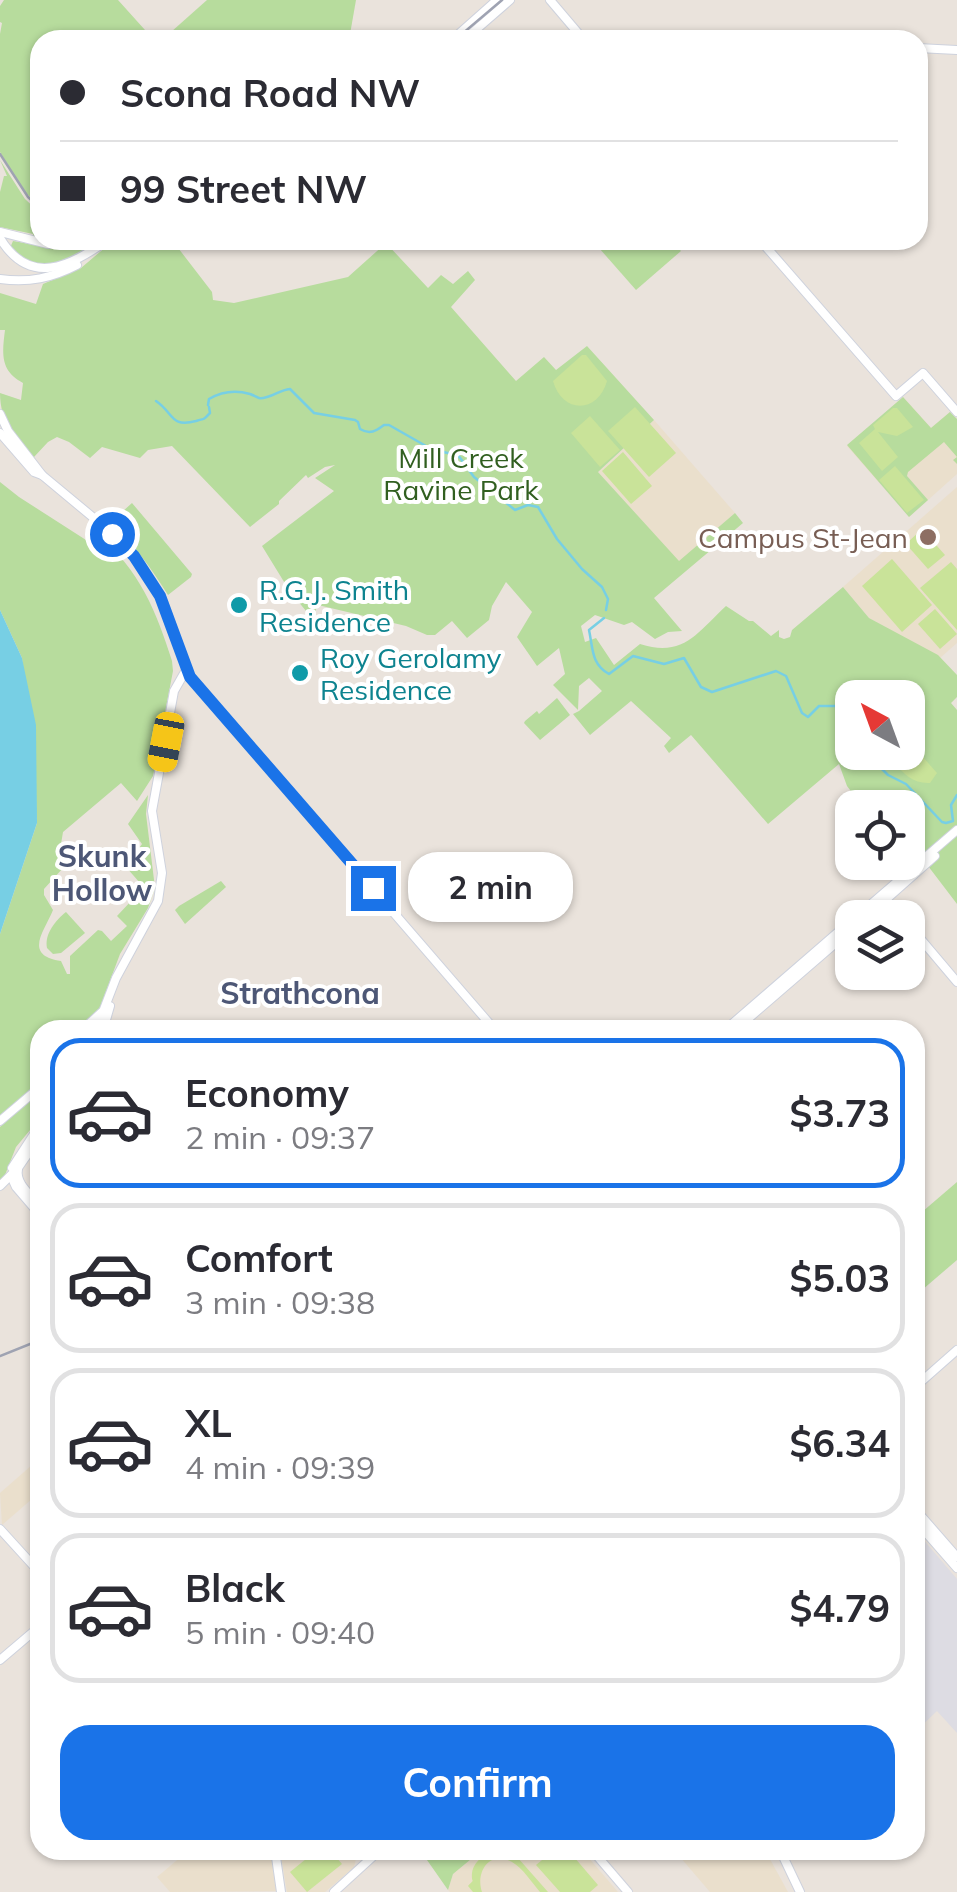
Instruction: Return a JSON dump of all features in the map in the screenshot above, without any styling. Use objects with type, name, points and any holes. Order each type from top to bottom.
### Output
[{"type":"main road","points":[[463,30],[497,0]]},
{"type":"main road","points":[[476,30],[510,0]]},
{"type":"main road","points":[[550,0],[576,30]]},
{"type":"main road","points":[[928,49],[957,50]]},
{"type":"main road","points":[[0,235],[30,240]]},
{"type":"main road","points":[[0,235],[17,259],[30,266],[72,263],[93,250]]},
{"type":"main road","points":[[0,279],[26,281],[53,276],[97,250]]},
{"type":"main road","points":[[769,250],[896,396],[924,374],[957,412]]},
{"type":"main road","points":[[0,414],[8,432],[42,475],[134,556],[160,596],[186,670],[197,686],[486,1020]]},
{"type":"main road","points":[[0,432],[34,472],[42,475]]},
{"type":"main road","points":[[99,1020],[158,901],[161,859],[152,811],[174,691],[186,670]]},
{"type":"main road","points":[[880,900],[957,834]]},
{"type":"main road","points":[[737,1020],[835,934]]},
{"type":"main road","points":[[746,1020],[835,943]]},
{"type":"main road","points":[[925,944],[957,982]]},
{"type":"main road","points":[[99,1020],[124,964]]},
{"type":"main road","points":[[0,1121],[30,1096]]},
{"type":"main road","points":[[30,1143],[12,1168],[11,1176],[30,1203]]},
{"type":"main road","points":[[0,1185],[18,1168],[30,1146]]},
{"type":"main road","points":[[18,1168],[16,1176],[30,1194]]},
{"type":"main road","points":[[0,1185],[16,1187]]},
{"type":"main road","points":[[925,1377],[957,1350]]},
{"type":"main road","points":[[925,1520],[957,1557]]},
{"type":"main road","points":[[0,1529],[30,1562]]},
{"type":"main road","points":[[925,1531],[957,1568]]},
{"type":"main road","points":[[0,1660],[30,1634]]},
{"type":"main road","points":[[277,1860],[282,1892]]},
{"type":"main road","points":[[334,1892],[369,1860]]},
{"type":"main road","points":[[601,1860],[628,1892]]},
{"type":"main road","points":[[785,1860],[800,1892]]},
{"type":"shaded area","points":[[903,397],[931,428],[950,412],[957,421],[957,474],[909,517],[847,446]]},
{"type":"shaded area","points":[[654,420],[735,513],[679,562],[598,472]]},
{"type":"shaded area","name":"Campus St-Jean","points":[[957,487],[957,643],[940,658],[869,618],[843,587]]},
{"type":"shaded area","points":[[30,1467],[30,1501],[2,1525],[0,1493]]},
{"type":"shaded area","points":[[925,1542],[957,1579],[957,1733],[937,1711],[925,1722]]},
{"type":"shaded area","points":[[177,1860],[272,1860],[277,1891],[170,1892],[157,1877]]},
{"type":"shaded area","points":[[282,1860],[356,1860],[354,1867],[325,1892],[287,1892]]},
{"type":"shaded area","points":[[470,1860],[591,1860],[618,1892],[450,1892],[453,1874]]},
{"type":"shaded area","points":[[683,1860],[770,1860],[788,1892],[710,1892]]},
{"type":"green space","points":[[4,0],[118,0],[145,30],[30,30],[30,197],[0,152],[0,6]]},
{"type":"green space","points":[[207,0],[356,0],[351,30],[173,30]]},
{"type":"green space","points":[[0,160],[30,204],[30,233],[0,227],[0,192],[7,176]]},
{"type":"green space","points":[[13,241],[30,244],[30,250],[88,250],[59,264],[39,265],[10,248]]},
{"type":"green space","name":"Mill Creek Ravine Park","points":[[102,250],[180,250],[212,292],[213,300],[234,303],[348,277],[378,250],[393,250],[428,288],[441,275],[453,284],[468,271],[475,280],[451,307],[516,381],[544,357],[556,370],[587,346],[654,420],[598,472],[679,561],[735,513],[743,523],[654,598],[682,631],[668,632],[655,639],[632,622],[624,625],[595,615],[581,626],[585,642],[596,638],[614,665],[640,644],[668,648],[688,640],[726,606],[771,636],[779,630],[779,637],[784,639],[843,587],[869,618],[938,655],[957,675],[957,697],[951,703],[957,710],[957,904],[925,862],[925,790],[850,790],[841,770],[925,770],[925,680],[835,680],[835,767],[768,824],[691,735],[669,753],[664,746],[671,738],[631,701],[590,735],[573,714],[602,691],[589,678],[579,686],[578,710],[553,685],[565,674],[559,648],[537,666],[517,637],[532,612],[506,582],[489,620],[467,638],[452,621],[435,635],[427,635],[406,626],[318,605],[315,612],[306,611],[262,546],[334,491],[315,478],[335,465],[308,478],[306,475],[250,527],[172,446],[148,450],[140,458],[102,447],[90,458],[57,437],[34,457],[10,428],[1,403],[0,393],[21,400],[23,383],[10,373],[4,361],[0,293],[36,304],[43,284],[81,268]]},
{"type":"green space","points":[[601,250],[681,251],[636,290]]},
{"type":"green space","points":[[582,355],[607,381],[596,400],[580,406],[564,400],[553,381]]},
{"type":"green space","points":[[903,397],[931,428],[950,412],[957,419],[957,457],[944,442],[908,472],[907,476],[928,500],[909,517],[847,445]]},
{"type":"green space","points":[[635,407],[676,453],[649,477],[608,431]]},
{"type":"green space","points":[[893,408],[913,427],[897,436],[878,432],[898,457],[882,471],[859,443]]},
{"type":"green space","points":[[590,416],[620,450],[600,467],[571,433]]},
{"type":"green space","points":[[623,452],[652,486],[631,504],[602,471]]},
{"type":"green space","points":[[895,466],[924,500],[907,513],[879,480]]},
{"type":"green space","points":[[0,482],[86,540],[98,536],[125,562],[153,609],[173,671],[153,776],[137,801],[121,783],[63,832],[61,844],[72,858],[44,889],[53,910],[39,948],[42,954],[61,961],[70,974],[70,956],[98,930],[111,941],[127,926],[117,916],[133,899],[140,883],[126,867],[142,844],[128,824],[148,795],[146,814],[155,888],[148,908],[120,954],[92,1020],[30,1020],[30,1092],[0,1119],[0,934],[37,823],[22,658],[0,610]]},
{"type":"green space","points":[[132,503],[192,574],[168,595],[111,522]]},
{"type":"green space","points":[[922,529],[945,555],[928,569],[906,544]]},
{"type":"green space","points":[[892,559],[932,605],[902,632],[862,586]]},
{"type":"green space","points":[[951,562],[957,569],[957,630],[920,588]]},
{"type":"green space","points":[[935,609],[957,634],[940,649],[918,624]]},
{"type":"green space","points":[[557,698],[570,715],[540,740],[524,723]]},
{"type":"green space","points":[[925,759],[937,773],[930,783],[901,770],[925,770]]},
{"type":"green space","points":[[221,881],[226,887],[185,924],[175,910]]},
{"type":"green space","points":[[66,912],[85,933],[61,953],[53,954],[47,948],[47,938]]},
{"type":"green space","points":[[30,1100],[30,1130],[16,1147],[0,1180],[0,1127]]},
{"type":"green space","points":[[957,1182],[957,1260],[925,1287],[925,1209]]},
{"type":"green space","points":[[305,1860],[339,1860],[342,1864],[307,1892],[290,1872]]},
{"type":"green space","points":[[427,1860],[470,1860],[453,1874],[448,1890]]},
{"type":"green space","points":[[493,1860],[483,1870],[482,1892],[473,1892],[468,1886],[473,1881],[475,1864]]},
{"type":"green space","points":[[506,1860],[520,1860],[548,1892],[540,1892],[516,1865]]},
{"type":"green space","points":[[542,1860],[577,1860],[598,1885],[590,1892],[560,1892],[536,1865]]},
{"type":"water","points":[[0,610],[22,658],[36,725],[37,823],[0,934]]},
{"type":"waterway","points":[[208,405],[209,399],[224,393],[261,398],[290,389],[314,413],[355,420],[367,432],[389,425],[433,450],[458,455],[474,477],[503,500]]},
{"type":"waterway","points":[[156,401],[181,423],[204,419],[210,413],[209,407]]},
{"type":"waterway","points":[[505,502],[515,510],[528,505],[538,507],[557,539],[602,587],[608,599],[606,610]]},
{"type":"waterway","points":[[604,618],[589,630],[596,660],[609,674],[633,656],[664,664],[684,658],[701,687],[712,692],[776,671],[786,676],[802,713],[808,717],[819,706],[835,706]]},
{"type":"waterway","points":[[883,770],[906,784],[942,822],[953,821],[951,805],[957,795]]},
{"type":"tram line","points":[[467,30],[502,0]]},
{"type":"tram line","points":[[0,154],[30,199]]},
{"type":"tram line","points":[[0,1356],[30,1344]]},
{"type":"place","name":"Campus St-Jean","points":[[928,537]]},
{"type":"place","name":"R.G.J. Smith Residence","points":[[239,605]]},
{"type":"place","name":"Roy Gerolamy Residence","points":[[300,673]]},
{"type":"district","name":"Skunk Hollow","points":[[102,873]]},
{"type":"district","name":"Strathcona","points":[[300,993]]},
{"type":"route","points":[[112,534],[154,584],[190,677],[373,888]]}]
